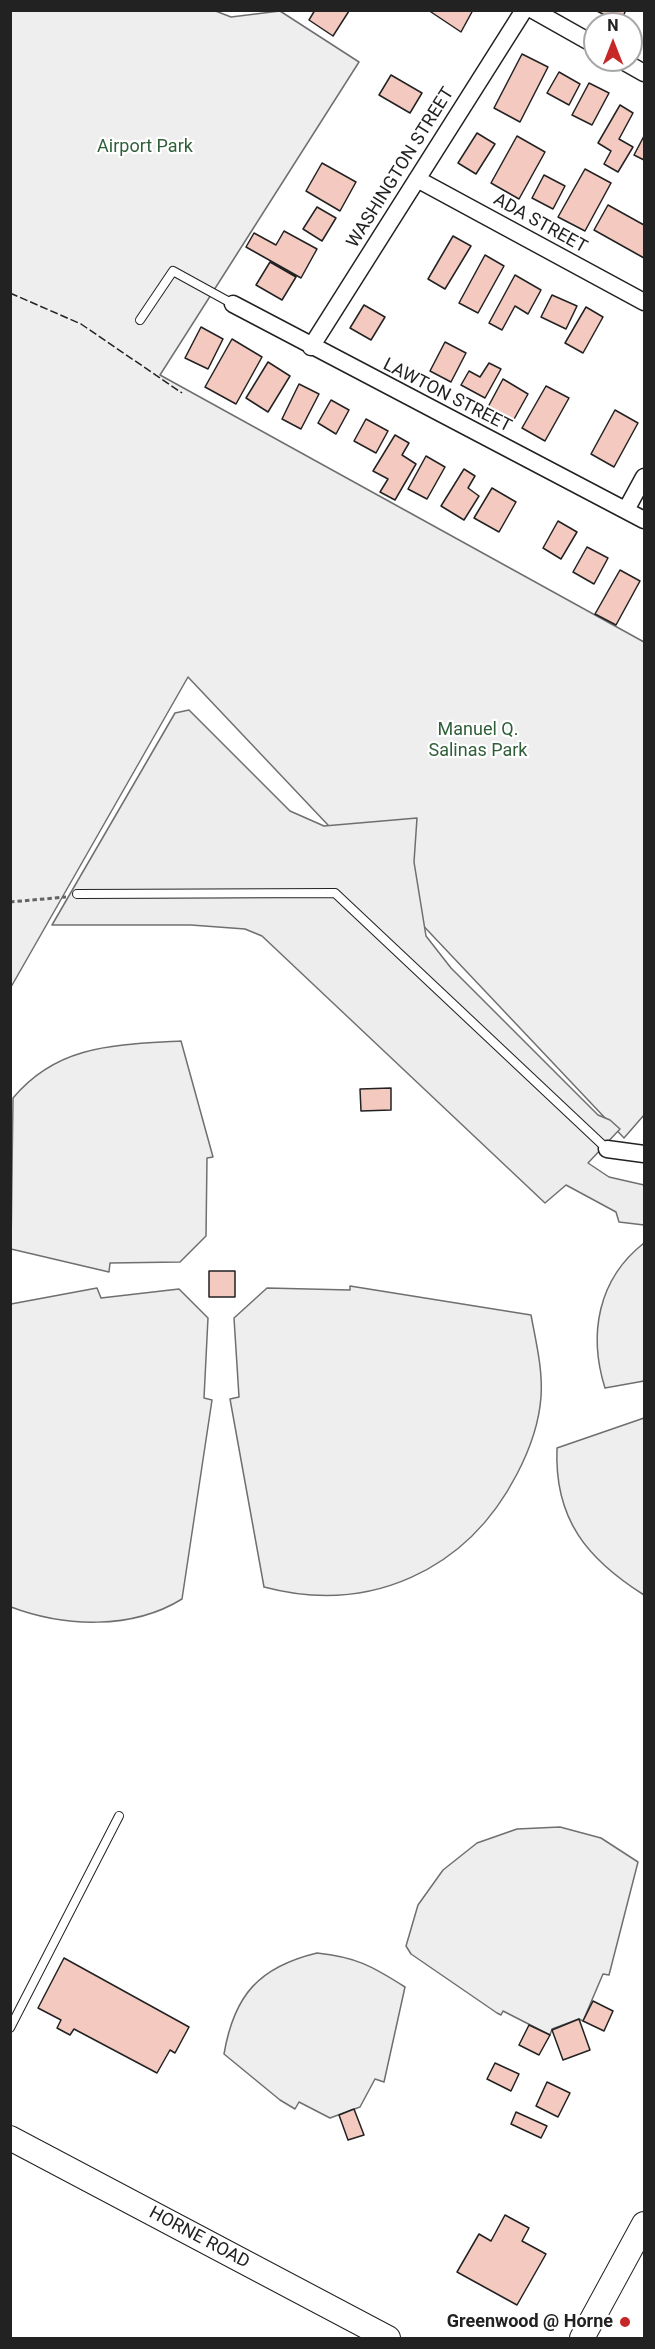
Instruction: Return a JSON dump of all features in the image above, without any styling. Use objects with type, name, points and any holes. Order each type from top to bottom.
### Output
[{"type":"main road","name":"HORNE ROAD","points":[[10,2138],[388,2338]]},
{"type":"main road","points":[[582,2338],[645,2224]]},
{"type":"street","name":"WASHINGTON STREET","points":[[311,347],[524,10]]},
{"type":"street","points":[[533,10],[583,38]]},
{"type":"street","name":"ADA STREET","points":[[417,179],[645,302]]},
{"type":"street","name":"LAWTON STREET","points":[[233,304],[311,347],[645,520]]},
{"type":"street","points":[[626,510],[645,477]]},
{"type":"street","points":[[607,1149],[645,1154]]},
{"type":"lane","points":[[140,320],[173,271],[233,304]]},
{"type":"lane","points":[[77,894],[334,893],[607,1149]]},
{"type":"lane","points":[[10,2028],[119,1816]]},
{"type":"path","points":[[10,902],[56,899],[77,894]]},
{"type":"green space","name":"Manuel Q. Salinas Park","points":[[213,10],[231,17],[280,11],[359,62],[160,375],[644,642],[644,1115],[624,1138],[188,677],[11,987],[11,11]]},
{"type":"green space","points":[[181,1041],[213,1157],[207,1158],[206,1236],[180,1262],[110,1263],[109,1272],[11,1249],[13,1098],[30,1080],[69,1057],[111,1047]]},
{"type":"green space","points":[[644,1243],[644,1381],[605,1388],[597,1348],[601,1309],[616,1273],[628,1257]]},
{"type":"green space","points":[[350,1286],[531,1315],[541,1377],[540,1407],[536,1427],[517,1474],[496,1508],[471,1537],[443,1560],[411,1577],[377,1589],[341,1595],[303,1594],[264,1587],[230,1399],[239,1397],[234,1318],[267,1288],[350,1290]]},
{"type":"green space","points":[[97,1288],[101,1298],[179,1289],[208,1318],[204,1398],[212,1400],[182,1599],[142,1616],[98,1622],[53,1619],[11,1607],[11,1304]]},
{"type":"green space","points":[[644,1418],[644,1595],[606,1567],[578,1535],[561,1496],[557,1448]]},
{"type":"green space","points":[[560,1827],[601,1838],[638,1862],[609,1975],[603,1974],[583,2021],[579,2019],[552,2029],[550,2035],[503,2011],[501,2015],[497,2013],[411,1954],[406,1946],[418,1905],[443,1870],[477,1843],[517,1829]]},
{"type":"green space","points":[[317,1953],[353,1960],[383,1973],[405,1987],[384,2082],[375,2079],[360,2107],[330,2118],[299,2102],[295,2109],[280,2100],[224,2054],[228,2033],[235,2015],[252,1987],[279,1966]]},
{"type":"shaded area","points":[[189,710],[290,811],[324,826],[417,818],[414,862],[426,936],[451,968],[598,1115],[610,1120],[620,1129],[588,1163],[609,1177],[644,1185],[644,1225],[619,1222],[616,1212],[566,1185],[545,1203],[262,936],[245,929],[191,925],[52,925],[175,713]]},
{"type":"building","points":[[315,10],[349,11],[333,36],[309,20]]},
{"type":"building","points":[[428,10],[473,10],[461,32]]},
{"type":"building","points":[[595,10],[626,10],[625,12]]},
{"type":"building","points":[[522,54],[548,67],[520,122],[494,108]]},
{"type":"building","points":[[559,72],[580,84],[569,105],[547,93]]},
{"type":"building","points":[[391,75],[422,93],[410,113],[379,95]]},
{"type":"building","points":[[589,83],[609,93],[592,125],[572,115]]},
{"type":"building","points":[[620,105],[633,113],[619,139],[633,147],[618,172],[604,164],[611,151],[598,143]]},
{"type":"building","points":[[477,133],[495,144],[476,174],[458,163]]},
{"type":"building","points":[[517,136],[545,152],[519,199],[491,183]]},
{"type":"building","points":[[644,136],[644,160],[634,155]]},
{"type":"building","points":[[322,163],[356,182],[340,211],[306,191]]},
{"type":"building","points":[[585,169],[611,183],[585,231],[558,217]]},
{"type":"building","points":[[544,175],[565,186],[553,209],[532,198]]},
{"type":"building","points":[[608,205],[644,225],[644,258],[594,230]]},
{"type":"building","points":[[317,207],[336,218],[322,241],[303,229]]},
{"type":"building","points":[[284,231],[317,249],[301,278],[246,247],[254,233],[276,245]]},
{"type":"building","points":[[453,236],[471,246],[445,289],[428,279]]},
{"type":"building","points":[[485,255],[504,266],[478,313],[459,303]]},
{"type":"building","points":[[270,262],[296,277],[282,300],[256,285]]},
{"type":"building","points":[[515,275],[541,290],[528,314],[515,306],[502,330],[489,323]]},
{"type":"building","points":[[552,295],[577,306],[566,329],[541,317]]},
{"type":"building","points":[[364,305],[385,317],[371,340],[350,328]]},
{"type":"building","points":[[586,307],[603,317],[583,353],[565,343]]},
{"type":"building","points":[[201,327],[223,339],[208,369],[185,358]]},
{"type":"building","points":[[232,339],[262,357],[236,404],[205,387]]},
{"type":"building","points":[[445,342],[466,353],[451,382],[430,371]]},
{"type":"building","points":[[268,362],[290,376],[268,412],[246,398]]},
{"type":"building","points":[[489,363],[501,369],[485,398],[461,385],[469,371],[480,377]]},
{"type":"building","points":[[503,379],[528,394],[513,421],[488,407]]},
{"type":"building","points":[[299,384],[319,394],[301,429],[282,419]]},
{"type":"building","points":[[546,386],[569,398],[545,441],[522,428]]},
{"type":"building","points":[[331,400],[349,410],[336,434],[318,423]]},
{"type":"building","points":[[615,410],[638,423],[614,467],[591,454]]},
{"type":"building","points":[[366,419],[388,431],[376,453],[354,441]]},
{"type":"building","points":[[395,435],[409,443],[402,455],[416,464],[395,500],[380,492],[388,479],[373,471]]},
{"type":"building","points":[[426,456],[445,467],[427,499],[408,489]]},
{"type":"building","points":[[464,469],[475,476],[468,488],[479,496],[464,520],[441,506]]},
{"type":"building","points":[[492,488],[516,502],[499,532],[474,518]]},
{"type":"building","points":[[558,521],[577,532],[561,559],[543,548]]},
{"type":"building","points":[[587,547],[608,558],[594,584],[573,572]]},
{"type":"building","points":[[620,570],[640,581],[616,625],[595,614]]},
{"type":"building","points":[[391,1088],[391,1110],[361,1111],[360,1089]]},
{"type":"building","points":[[209,1271],[235,1271],[235,1297],[209,1297]]},
{"type":"building","points":[[64,1958],[189,2027],[175,2053],[170,2050],[157,2073],[74,2029],[70,2035],[57,2028],[61,2020],[38,2008]]},
{"type":"building","points":[[593,2001],[613,2011],[604,2031],[583,2021]]},
{"type":"building","points":[[579,2019],[590,2050],[563,2060],[552,2030]]},
{"type":"building","points":[[529,2025],[550,2035],[539,2055],[519,2045]]},
{"type":"building","points":[[495,2063],[519,2074],[511,2091],[487,2079]]},
{"type":"building","points":[[547,2082],[570,2093],[558,2117],[536,2106]]},
{"type":"building","points":[[354,2109],[364,2135],[348,2140],[339,2115]]},
{"type":"building","points":[[516,2112],[547,2126],[541,2138],[511,2124]]},
{"type":"building","points":[[505,2215],[529,2228],[522,2241],[546,2254],[517,2305],[457,2272],[479,2234],[491,2241]]},
{"type":"fence","points":[[10,293],[81,324],[182,393]]},
{"type":"place","name":"Greenwood @ Horne","points":[[625,2322]]},
{"type":"park label","name":"Airport Park","points":[[145,147]]}]
